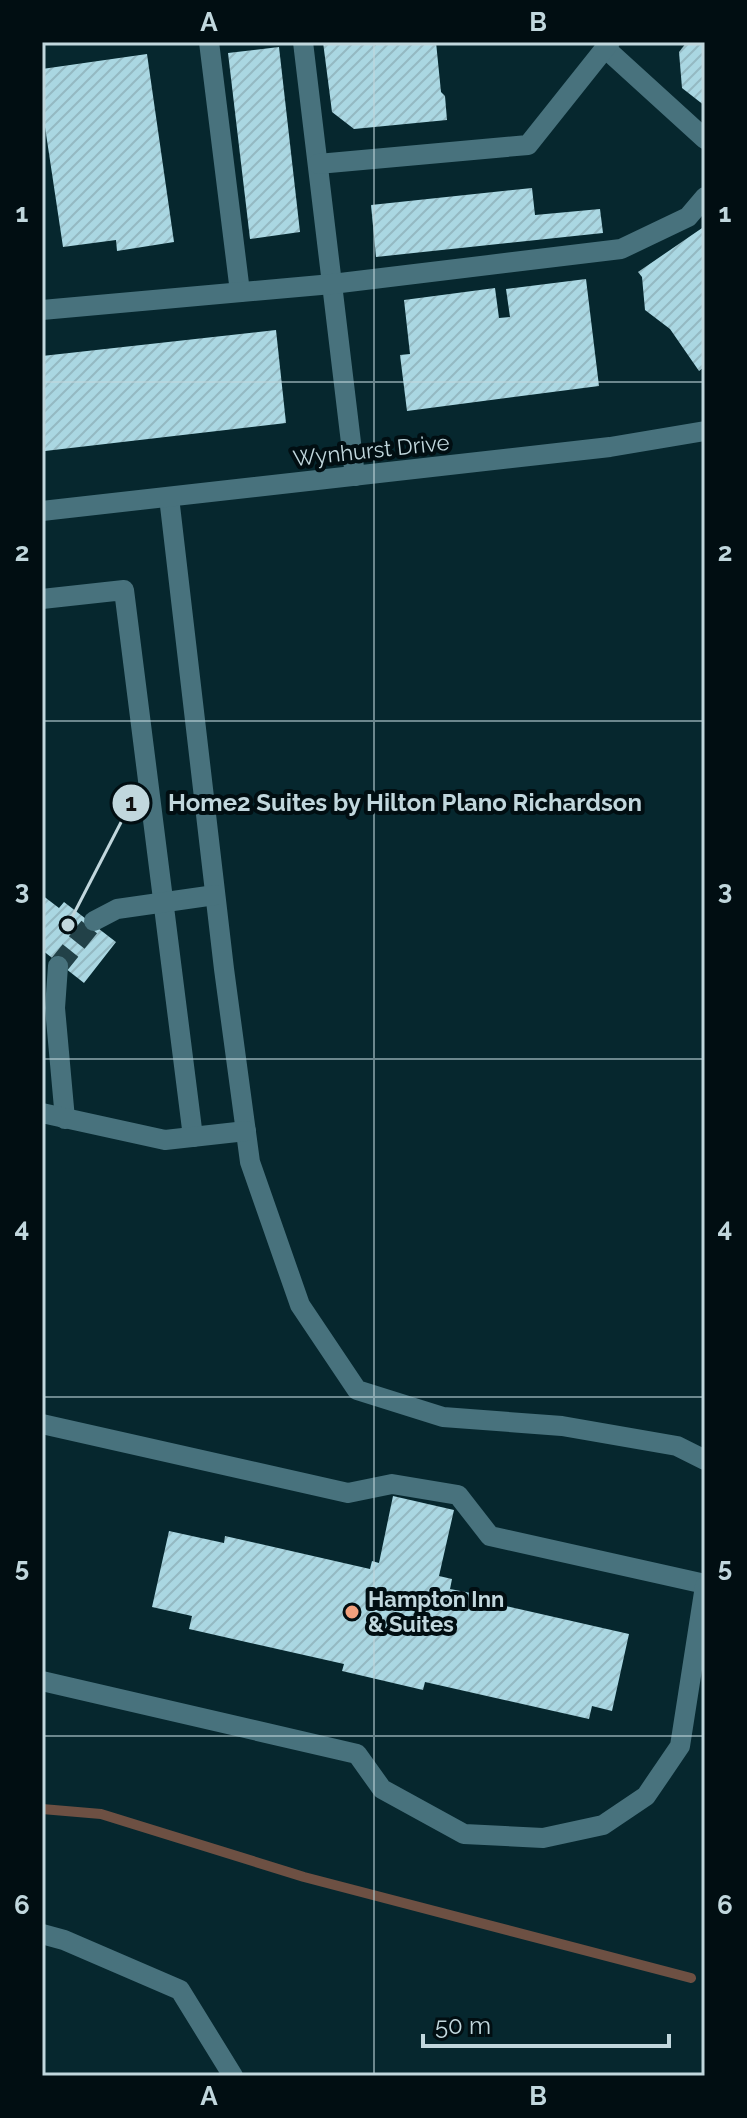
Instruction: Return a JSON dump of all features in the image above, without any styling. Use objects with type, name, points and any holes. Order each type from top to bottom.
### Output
[{"type":"street","points":[[209,42],[240,292]]},
{"type":"street","points":[[303,42],[355,476]]},
{"type":"street","points":[[318,164],[528,145],[607,45],[705,139]]},
{"type":"street","points":[[42,310],[332,284],[621,249],[688,217],[705,197]]},
{"type":"street","name":"Wynhurst Drive","points":[[42,511],[610,447],[705,431]]},
{"type":"street","points":[[169,497],[215,895],[250,1162],[300,1305],[357,1390],[443,1417],[562,1426],[677,1446],[705,1460]]},
{"type":"street","points":[[42,599],[124,590],[193,1137]]},
{"type":"street","points":[[94,921],[117,909],[215,895]]},
{"type":"street","points":[[58,966],[55,1008],[65,1119]]},
{"type":"street","points":[[42,1113],[165,1140],[246,1131]]},
{"type":"street","points":[[42,1424],[348,1493],[392,1484],[458,1495],[490,1536],[705,1585],[680,1746],[646,1796],[603,1825],[543,1838],[464,1834],[382,1789],[357,1754],[42,1681]]},
{"type":"street","points":[[42,1934],[64,1940],[180,1990],[233,2076]]},
{"type":"building","points":[[323,42],[436,42],[447,120],[354,129],[332,112]]},
{"type":"building","points":[[687,42],[705,42],[705,106],[682,88],[679,52]]},
{"type":"building","points":[[279,47],[300,232],[250,239],[228,53]]},
{"type":"building","points":[[147,54],[174,242],[117,251],[116,240],[63,247],[42,107],[42,69]]},
{"type":"building","points":[[532,188],[535,215],[600,209],[603,233],[376,257],[371,205]]},
{"type":"building","points":[[705,226],[705,366],[699,371],[670,329],[645,310],[642,277],[638,272]]},
{"type":"building","points":[[586,279],[599,386],[407,411],[400,355],[410,354],[404,300],[495,288],[499,318],[510,317],[506,289]]},
{"type":"building","points":[[276,330],[286,423],[45,451],[42,356]]},
{"type":"building","points":[[42,895],[59,908],[64,902],[116,942],[84,983],[42,950]]},
{"type":"building","name":"Hampton Inn & Suites","points":[[393,1496],[454,1510],[439,1576],[452,1579],[450,1589],[476,1594],[475,1599],[629,1634],[612,1711],[592,1706],[589,1719],[425,1682],[423,1690],[342,1671],[344,1664],[189,1629],[192,1616],[152,1607],[169,1531],[224,1543],[225,1536],[370,1569],[372,1561],[379,1563]]},
{"type":"waterway","points":[[42,1809],[101,1814],[304,1877],[691,1978]]},
{"type":"tunnel","points":[[58,966],[94,921]]},
{"type":"place","name":"Home2 Suites by Hilton Plano Richardson","points":[[68,925]]},
{"type":"place","name":"Hampton Inn & Suites","points":[[352,1612]]}]
